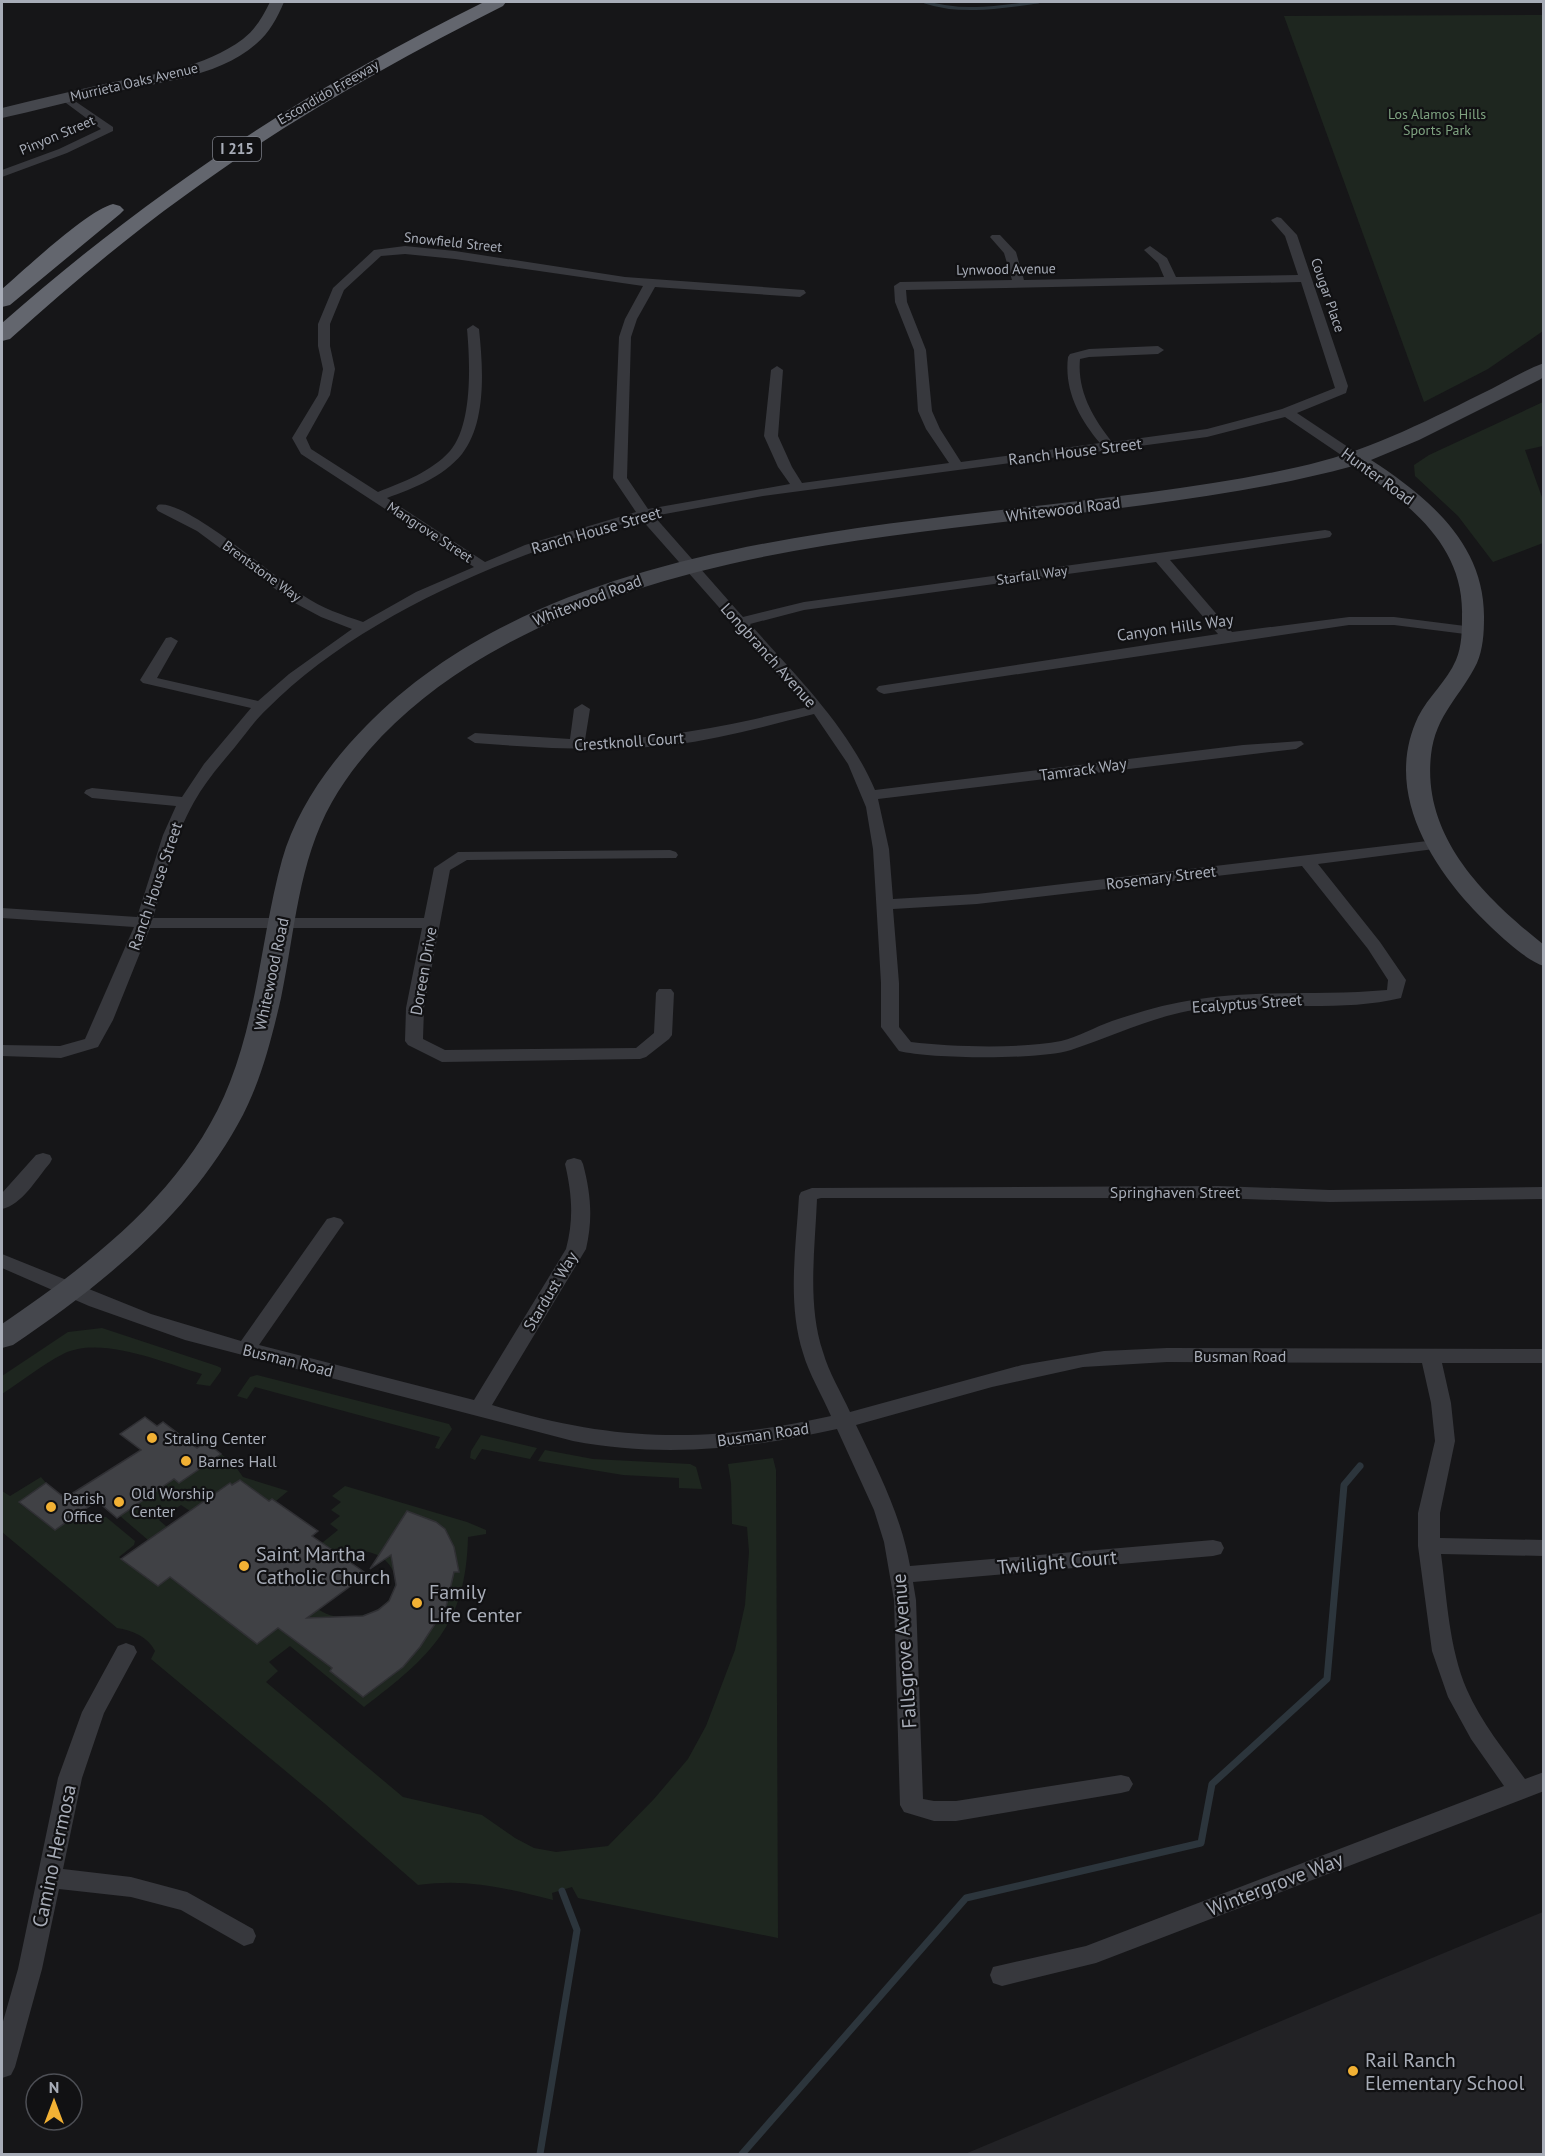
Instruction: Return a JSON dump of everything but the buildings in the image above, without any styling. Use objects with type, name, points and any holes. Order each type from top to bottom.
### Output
[{"type":"highway","name":"Escondido Freeway","points":[[202,150],[276,103],[398,36],[469,2]]},
{"type":"highway","name":"Escondido Freeway","points":[[2,334],[92,255],[164,200],[261,132],[407,46],[497,2]]},
{"type":"highway","points":[[398,36],[434,13]]},
{"type":"highway","points":[[2,300],[77,237],[125,202]]},
{"type":"main road","name":"Murrieta Oaks Avenue","points":[[2,113],[175,75],[225,57],[253,39],[267,22],[277,2]]},
{"type":"main road","name":"Whitewood Road","points":[[2,1338],[71,1292],[128,1241],[175,1192],[197,1164],[232,1109],[254,1050],[295,857],[305,829],[321,799],[357,748],[398,707],[459,662],[543,616],[615,587],[688,566],[822,540],[1230,486],[1279,477],[1355,458],[1376,452],[1414,435],[1511,388],[1544,369]]},
{"type":"main road","name":"Hunter Road","points":[[1355,458],[1414,500],[1448,537],[1466,569],[1473,594],[1473,631],[1466,661],[1427,722],[1419,756],[1419,785],[1425,817],[1437,845],[1473,894],[1505,927],[1544,958]]},
{"type":"street","name":"Pinyon Street","points":[[2,174],[63,151],[109,129],[66,98]]},
{"type":"street","name":"Cougar Place","points":[[1276,220],[1291,235],[1342,386]]},
{"type":"street","points":[[996,237],[1010,252],[1019,284]]},
{"type":"street","name":"Snowfield Street","points":[[378,497],[306,451],[299,438],[324,395],[329,369],[324,346],[324,324],[335,297],[339,288],[378,253],[405,250],[651,283],[800,293]]},
{"type":"street","points":[[1150,250],[1163,261],[1172,281]]},
{"type":"street","name":"Lynwood Avenue","points":[[957,466],[933,429],[925,411],[921,350],[901,302],[900,286],[1306,278]]},
{"type":"street","name":"Longbranch Avenue","points":[[651,283],[631,319],[625,337],[620,478],[644,514],[688,566],[828,721],[856,764],[873,807],[881,849],[890,1028],[905,1047]]},
{"type":"street","points":[[378,497],[410,485],[434,471],[458,450],[470,420],[476,354],[473,329]]},
{"type":"street","points":[[1109,446],[1092,427],[1081,404],[1072,368],[1074,357],[1089,352],[1158,350]]},
{"type":"street","points":[[777,370],[771,436],[785,468],[798,487]]},
{"type":"street","name":"Ranch House Street","points":[[2,1052],[61,1052],[92,1043],[104,1020],[144,923],[160,863],[186,802],[210,767],[261,706],[322,655],[421,596],[483,567],[566,535],[644,514],[728,497],[1207,433],[1287,412],[1341,390],[1342,386]]},
{"type":"street","name":"Hunter Road","points":[[1287,412],[1355,458]]},
{"type":"street","name":"Mangrove Street","points":[[378,497],[483,567]]},
{"type":"street","name":"Brentstone Way","points":[[163,508],[202,528],[298,599],[326,614],[364,628]]},
{"type":"street","name":"Starfall Way","points":[[739,622],[804,606],[1325,534]]},
{"type":"street","points":[[1160,557],[1228,637]]},
{"type":"street","name":"Canyon Hills Way","points":[[884,689],[1349,621],[1394,621],[1473,631]]},
{"type":"street","points":[[171,641],[148,680],[261,706]]},
{"type":"street","name":"Crestknoll Court","points":[[475,738],[551,746],[642,744],[701,736],[817,709]]},
{"type":"street","points":[[577,745],[582,710]]},
{"type":"street","name":"Tamrack Way","points":[[869,795],[975,784],[1202,753],[1296,744]]},
{"type":"street","points":[[92,793],[186,802]]},
{"type":"street","name":"Rosemary Street","points":[[885,904],[977,899],[1437,845]]},
{"type":"street","name":"Doreen Drive","points":[[665,993],[663,1035],[640,1053],[441,1056],[414,1041],[415,1008],[442,868],[464,855],[670,855]]},
{"type":"street","name":"Ecalyptus Street","points":[[905,1047],[939,1051],[1025,1050],[1065,1046],[1118,1025],[1187,1006],[1267,999],[1345,999],[1395,994],[1397,980],[1374,946],[1306,860]]},
{"type":"street","points":[[2,913],[144,923],[431,923]]},
{"type":"street","points":[[2,1203],[20,1187],[43,1159]]},
{"type":"street","name":"Stardust Way","points":[[479,1408],[576,1249],[582,1228],[583,1199],[573,1164]]},
{"type":"street","name":"Springhaven Street","points":[[808,1196],[819,1192],[1206,1192],[1330,1196],[1544,1193]]},
{"type":"street","name":"Fallsgrove Avenue","points":[[808,1196],[804,1310],[807,1336],[843,1421],[885,1510],[895,1542],[901,1575],[904,1600],[912,1805],[934,1811],[956,1811],[1121,1784]]},
{"type":"street","points":[[246,1349],[334,1223]]},
{"type":"street","name":"Busman Road","points":[[2,1261],[71,1292],[156,1324],[556,1430],[633,1442],[704,1442],[746,1439],[843,1421],[1023,1371],[1084,1360],[1196,1356],[1431,1358],[1544,1356]]},
{"type":"street","points":[[1431,1358],[1441,1403],[1445,1441],[1428,1513],[1429,1546],[1443,1652],[1456,1691],[1479,1733],[1519,1789]]},
{"type":"street","points":[[1429,1546],[1544,1548]]},
{"type":"street","name":"Twilight Court","points":[[901,1575],[1213,1548]]},
{"type":"street","name":"Camino Hermosa","points":[[2,2067],[30,1969],[74,1767],[93,1712],[126,1652]]},
{"type":"street","name":"Wintergrove Way","points":[[1002,1975],[1087,1956],[1544,1780]]},
{"type":"street","points":[[49,1878],[131,1887],[187,1902],[244,1936]]},
{"type":"shaded area","name":"Rail Ranch Elementary School","points":[[1543,1912],[1543,2154],[965,2154],[1362,1987]]},
{"type":"green space","name":"Los Alamos Hills Sports Park","points":[[1543,15],[1543,331],[1488,369],[1424,402],[1284,16]]},
{"type":"green space","points":[[1543,402],[1543,446],[1525,450],[1543,500],[1543,543],[1493,562],[1458,516],[1415,476],[1414,465],[1429,455]]},
{"type":"green space","points":[[102,1328],[217,1366],[221,1368],[221,1371],[210,1386],[196,1384],[202,1374],[151,1358],[114,1349],[78,1349],[55,1358],[2,1394],[2,1376],[68,1332]]},
{"type":"green space","points":[[257,1375],[449,1424],[452,1429],[439,1449],[435,1448],[440,1437],[255,1387],[247,1399],[237,1396],[250,1377]]},
{"type":"green space","points":[[481,1435],[537,1448],[530,1459],[482,1449],[475,1460],[470,1458],[471,1451]]},
{"type":"green space","points":[[545,1450],[593,1459],[690,1464],[696,1467],[702,1489],[679,1488],[679,1478],[623,1475],[538,1461]]},
{"type":"green space","points":[[221,1454],[233,1463],[243,1477],[288,1491],[276,1501],[273,1499],[269,1501],[240,1480],[232,1485],[230,1483],[190,1511],[181,1505],[159,1520],[167,1527],[148,1540],[120,1516],[160,1489],[164,1471],[179,1482]]},
{"type":"green space","points":[[773,1458],[776,1470],[778,1938],[578,1898],[572,1887],[552,1893],[553,1900],[502,1888],[470,1884],[418,1885],[324,1803],[151,1659],[155,1651],[144,1638],[134,1632],[117,1628],[2,1532],[2,1491],[10,1496],[41,1477],[46,1483],[19,1503],[55,1530],[82,1511],[86,1517],[85,1523],[100,1522],[102,1517],[106,1517],[135,1541],[134,1545],[119,1557],[158,1586],[170,1577],[311,1603],[328,1615],[349,1617],[371,1612],[386,1603],[394,1591],[395,1577],[389,1565],[378,1555],[360,1551],[337,1553],[322,1543],[338,1530],[330,1524],[340,1516],[331,1510],[341,1502],[332,1496],[345,1486],[467,1522],[486,1530],[486,1534],[468,1537],[466,1567],[460,1594],[452,1616],[440,1636],[426,1654],[408,1671],[364,1707],[290,1646],[269,1662],[278,1671],[266,1682],[403,1797],[482,1815],[534,1848],[556,1852],[608,1846],[654,1799],[688,1759],[706,1726],[735,1650],[745,1605],[749,1552],[747,1527],[732,1524],[728,1464]]},
{"type":"waterway","points":[[925,2],[967,9],[1038,2]]},
{"type":"waterway","points":[[742,2154],[966,1898],[1201,1843],[1212,1784],[1327,1679],[1344,1485],[1360,1466]]},
{"type":"waterway","points":[[540,2154],[577,1930],[562,1891]]},
{"type":"place","name":"Straling Center","points":[[152,1438]]},
{"type":"place","name":"Barnes Hall","points":[[186,1461]]},
{"type":"place","name":"Old Worship Center","points":[[119,1502]]},
{"type":"place","name":"Parish Office","points":[[51,1507]]},
{"type":"place","name":"Saint Martha Catholic Church","points":[[244,1566]]},
{"type":"place","name":"Family Life Center","points":[[417,1603]]},
{"type":"place","name":"Rail Ranch Elementary School","points":[[1353,2071]]}]
